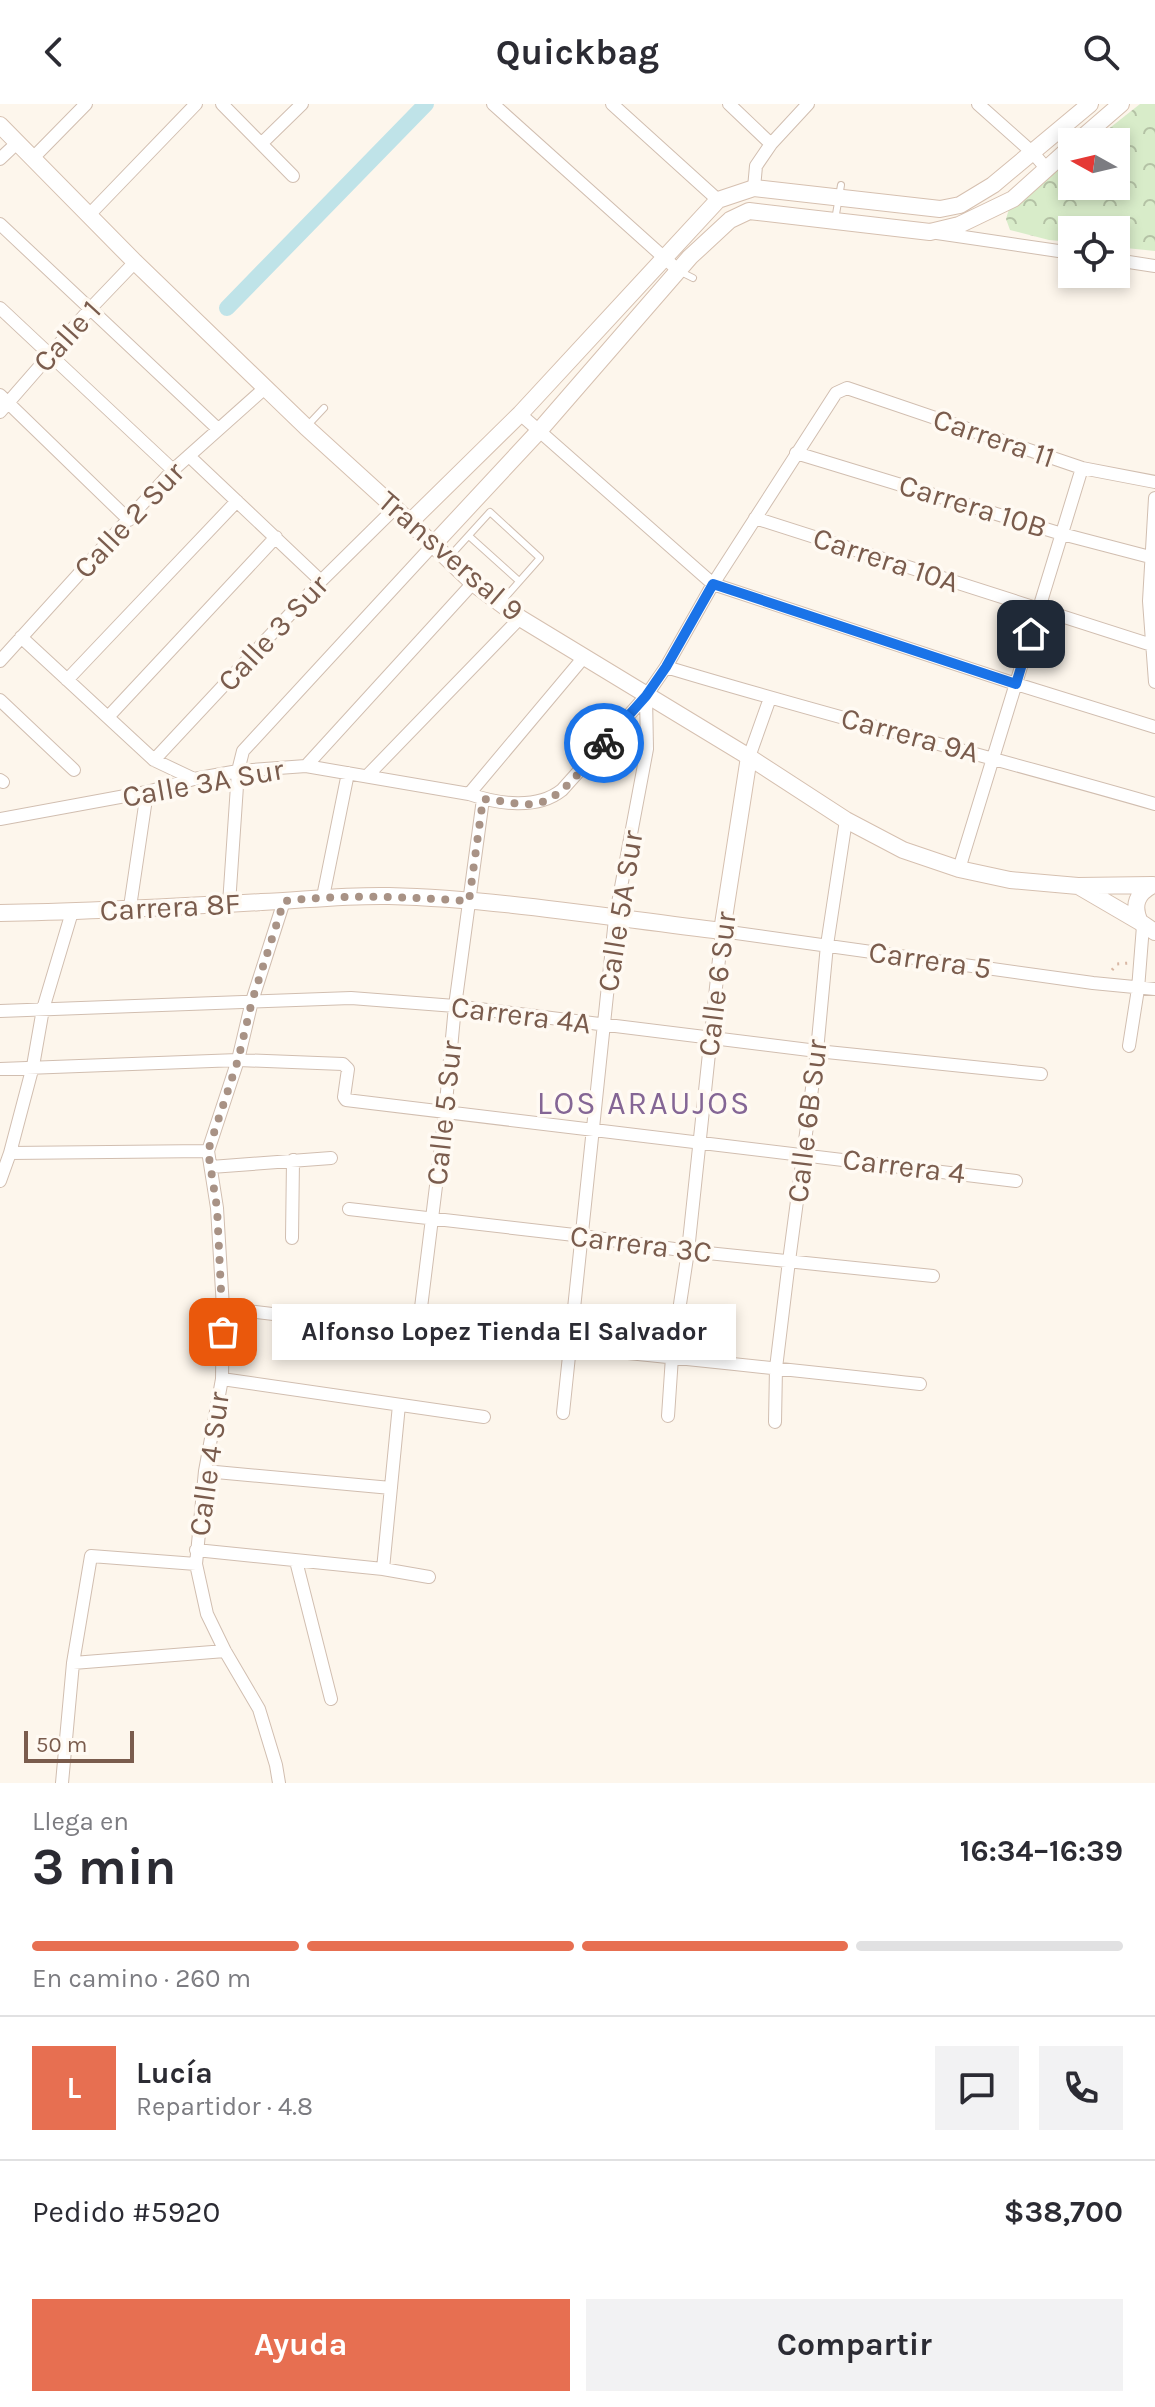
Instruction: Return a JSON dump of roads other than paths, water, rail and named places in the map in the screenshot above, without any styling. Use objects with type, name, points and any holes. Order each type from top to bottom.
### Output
[{"type":"street","points":[[33,158],[86,104]]},
{"type":"street","points":[[89,215],[196,104]]},
{"type":"street","points":[[222,104],[293,176]]},
{"type":"street","points":[[262,143],[302,104]]},
{"type":"street","points":[[493,104],[663,259],[686,274]]},
{"type":"street","points":[[612,104],[718,200]]},
{"type":"street","points":[[729,104],[771,144]]},
{"type":"street","points":[[754,188],[756,166],[771,144],[808,104]]},
{"type":"street","points":[[978,104],[1046,168]]},
{"type":"street","points":[[410,522],[520,414],[718,200],[754,188],[840,191],[940,209],[960,205],[993,185],[1090,104]]},
{"type":"street","points":[[1093,128],[1121,104]]},
{"type":"street","name":"Transversal 9","points":[[0,125],[135,262],[306,427],[473,583],[520,618],[749,757],[846,820],[903,850],[959,869],[1010,880],[1078,886],[1154,885]]},
{"type":"street","points":[[0,159],[18,142]]},
{"type":"street","points":[[930,232],[959,225],[1013,199],[1058,158]]},
{"type":"street","points":[[229,904],[238,771],[243,751],[686,274],[730,220],[749,211],[1058,251]]},
{"type":"street","points":[[0,224],[218,429]]},
{"type":"street","name":"Calle 1","points":[[3,403],[135,262]]},
{"type":"street","points":[[1130,262],[1155,266]]},
{"type":"street","points":[[0,308],[173,470]]},
{"type":"street","name":"Calle 2 Sur","points":[[0,661],[173,470],[266,387]]},
{"type":"street","name":"Carrera 11","points":[[836,393],[847,388],[1082,468],[1155,482]]},
{"type":"street","name":"Calle 3A Sur","points":[[0,819],[147,792],[238,771],[306,766],[483,799],[534,804],[551,799],[646,696],[713,584],[836,393]]},
{"type":"street","points":[[3,403],[129,520]]},
{"type":"street","points":[[520,414],[713,584],[1155,727]]},
{"type":"street","name":"Carrera 10B","points":[[796,453],[1062,534],[1150,557]]},
{"type":"street","points":[[189,456],[321,581]]},
{"type":"street","points":[[959,869],[1082,468]]},
{"type":"street","points":[[1155,498],[1149,601],[1155,682]]},
{"type":"street","points":[[67,680],[237,501]]},
{"type":"street","name":"Calle 3 Sur","points":[[154,760],[321,581],[395,508]]},
{"type":"street","name":"Carrera 10A","points":[[755,518],[1153,646]]},
{"type":"street","points":[[109,716],[276,537]]},
{"type":"street","points":[[306,766],[473,583]]},
{"type":"street","points":[[367,776],[520,618]]},
{"type":"street","points":[[21,637],[154,760],[194,779]]},
{"type":"street","points":[[469,794],[584,657]]},
{"type":"street","name":"Carrera 9A","points":[[666,667],[1155,804]]},
{"type":"street","name":"Calle 5A Sur","points":[[563,1413],[615,919],[647,749],[646,696]]},
{"type":"street","name":"Calle 6 Sur","points":[[668,1416],[672,1357],[688,1251],[722,931],[749,757],[770,698]]},
{"type":"street","points":[[0,700],[74,770]]},
{"type":"street","points":[[323,897],[348,773]]},
{"type":"street","points":[[130,907],[147,792]]},
{"type":"street","name":"Calle 5 Sur","points":[[418,1332],[455,1006],[483,799]]},
{"type":"street","name":"Calle 6B Sur","points":[[775,1422],[776,1368],[817,1051],[827,945],[846,820]]},
{"type":"street","points":[[1129,1046],[1146,926],[1136,905],[1144,890],[1154,885]]},
{"type":"street","name":"Transversal 9","points":[[1078,886],[1146,926]]},
{"type":"street","name":"Carrera 8F","points":[[0,913],[390,896],[469,901],[722,931]]},
{"type":"street","name":"Calle 4 Sur","points":[[279,1783],[259,1709],[207,1614],[196,1550],[205,1471],[222,1379],[223,1308],[217,1208],[208,1151],[284,901]]},
{"type":"street","points":[[0,1181],[33,1066],[43,1009],[72,912]]},
{"type":"street","name":"Carrera 5","points":[[722,931],[1155,989]]},
{"type":"street","name":"Carrera 4A","points":[[0,1011],[351,998],[455,1006],[817,1051],[1041,1074]]},
{"type":"street","points":[[0,1069],[238,1060],[343,1064],[348,1069],[346,1100],[698,1144]]},
{"type":"street","name":"Carrera 4","points":[[698,1144],[803,1153],[1016,1181]]},
{"type":"street","points":[[10,1153],[208,1151]]},
{"type":"street","points":[[211,1167],[331,1158]]},
{"type":"street","points":[[292,1238],[293,1160]]},
{"type":"street","name":"Carrera 3C","points":[[349,1209],[688,1251],[933,1276]]},
{"type":"street","points":[[223,1308],[418,1332],[920,1384]]},
{"type":"street","points":[[222,1379],[484,1417]]},
{"type":"street","points":[[383,1569],[399,1405]]},
{"type":"street","points":[[205,1471],[391,1488]]},
{"type":"street","points":[[196,1550],[383,1569],[429,1577]]},
{"type":"street","points":[[62,1783],[73,1663],[91,1556],[196,1564]]},
{"type":"street","points":[[296,1561],[331,1699]]},
{"type":"street","points":[[73,1663],[225,1651]]},
{"type":"lane","points":[[835,221],[840,191]]},
{"type":"lane","points":[[306,427],[324,408]]},
{"type":"lane","points":[[447,559],[490,512],[540,558],[500,603]]},
{"type":"lane","points":[[469,536],[519,581]]},
{"type":"waterway","points":[[227,308],[426,104]]},
{"type":"place","name":"Alfonso Lopez Tienda El Salvador","points":[[223,1332]]},
{"type":"district","name":"LOS ARAUJOS","points":[[644,1103]]}]
